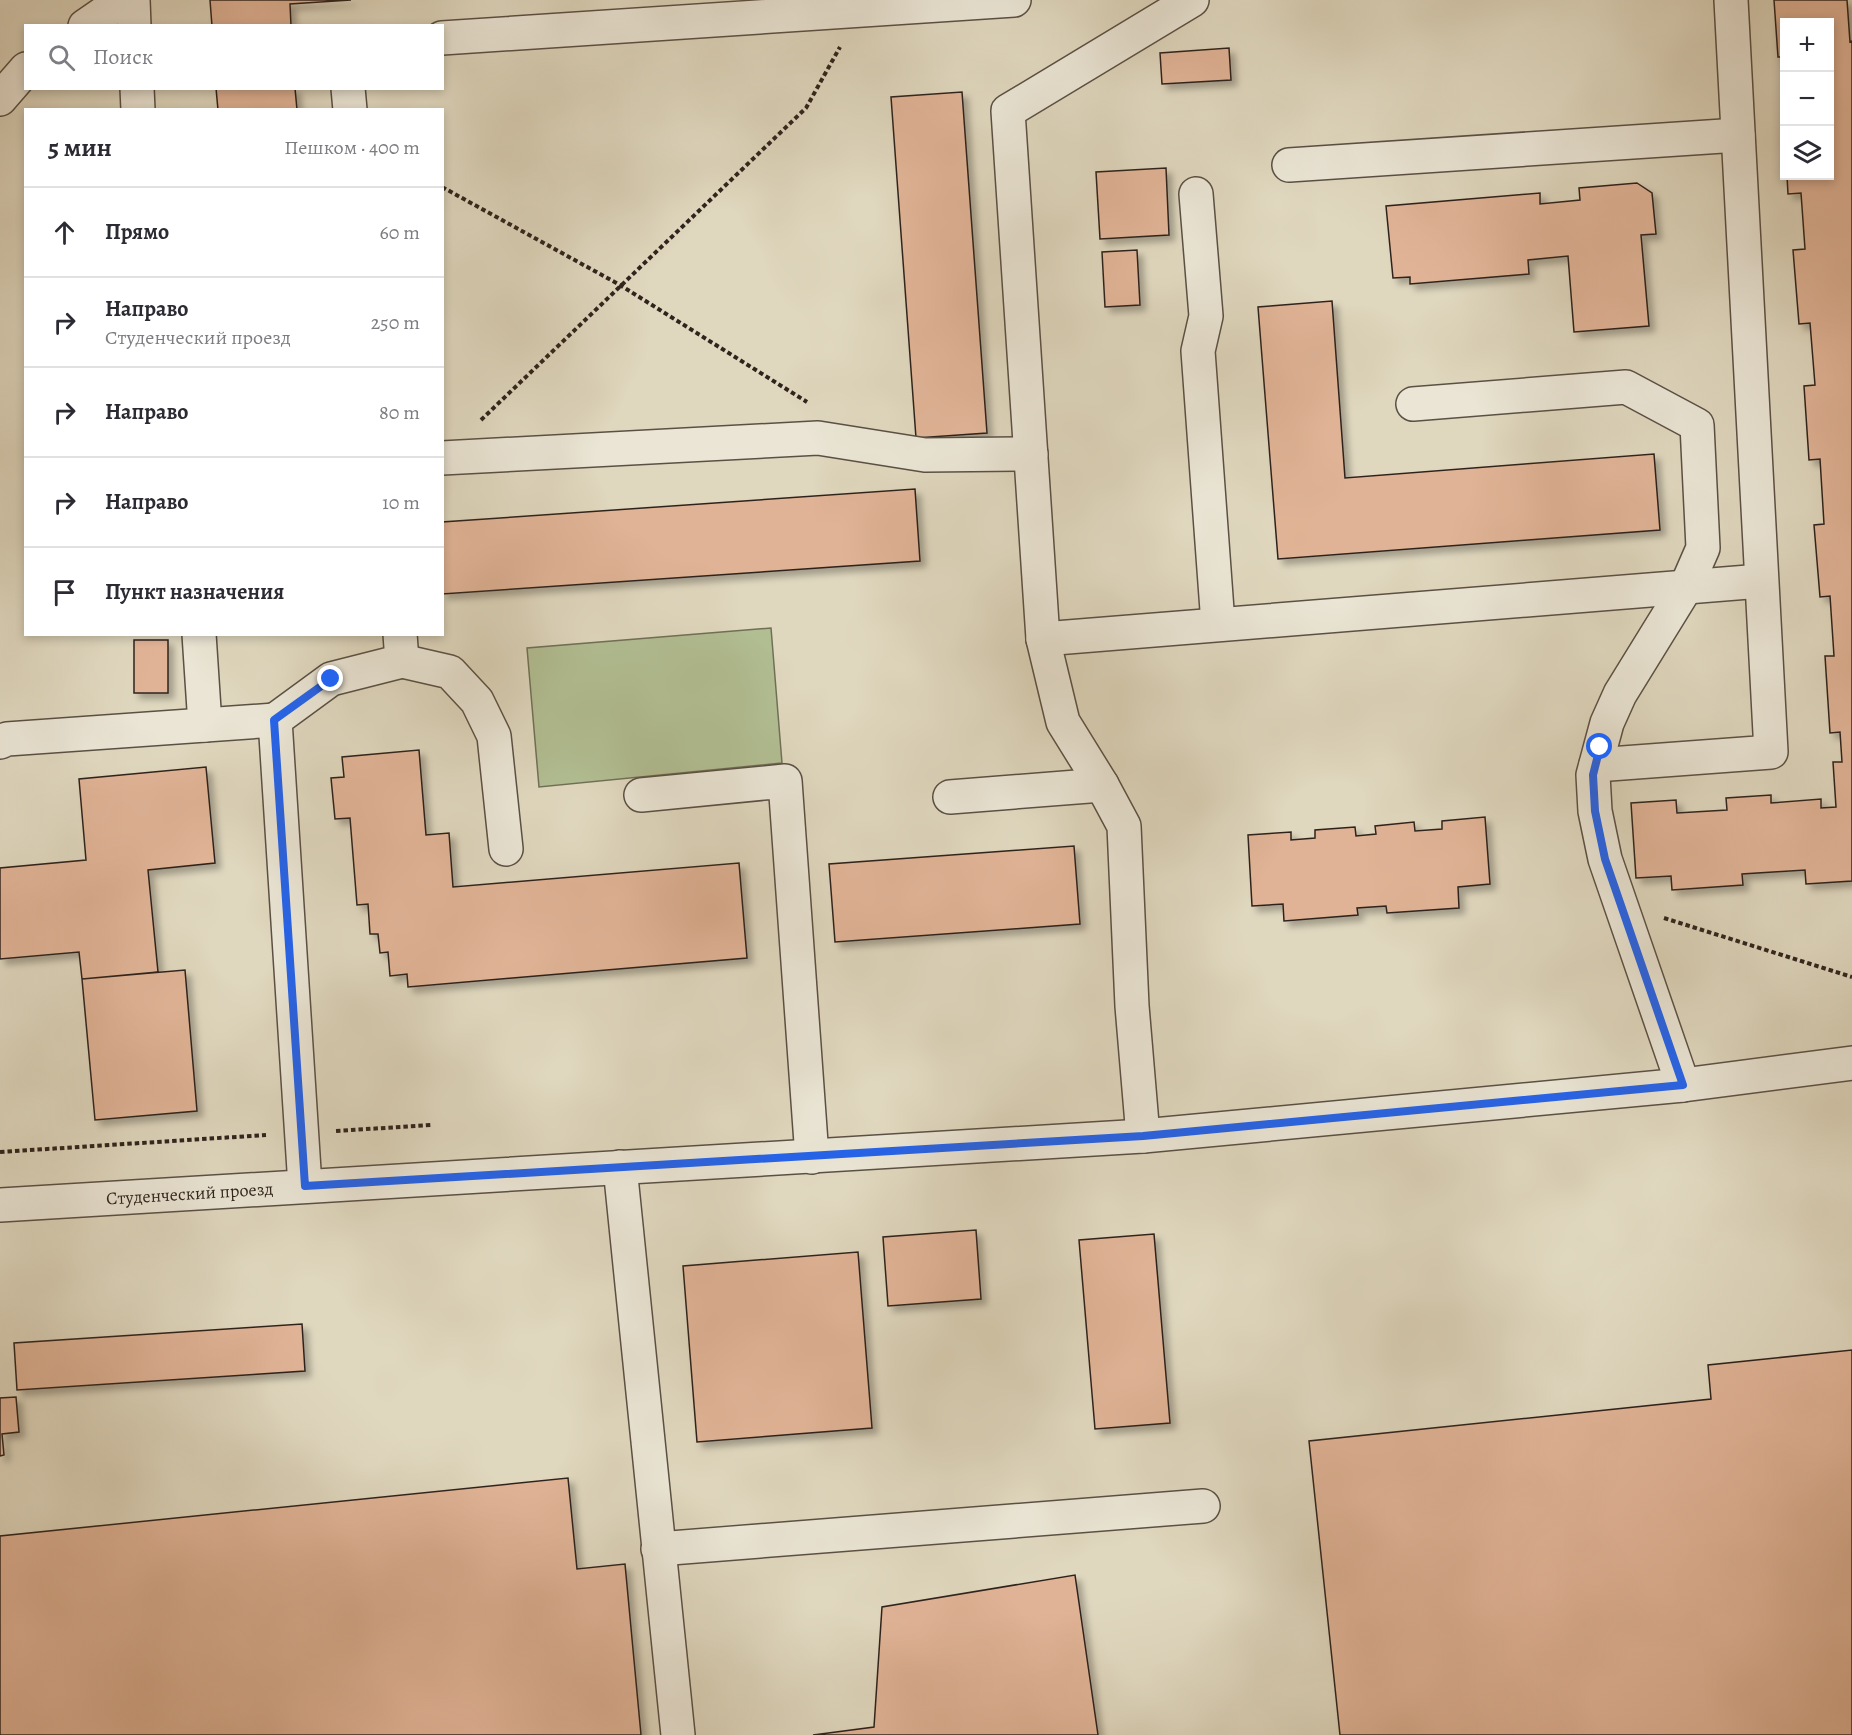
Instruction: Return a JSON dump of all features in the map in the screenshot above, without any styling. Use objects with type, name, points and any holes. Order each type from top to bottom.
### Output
[{"type":"street","points":[[88,24],[123,0]]},
{"type":"street","points":[[133,0],[134,24]]},
{"type":"street","points":[[444,38],[862,10],[916,3],[1014,0]]},
{"type":"street","points":[[1143,1136],[1132,1006],[1124,826],[1102,785],[1063,723],[1043,639],[1008,111],[1192,0]]},
{"type":"street","points":[[1596,765],[1771,752],[1731,0]]},
{"type":"street","points":[[0,99],[24,71]]},
{"type":"street","points":[[137,90],[138,108]]},
{"type":"street","points":[[348,90],[350,108]]},
{"type":"street","points":[[1289,165],[1738,135]]},
{"type":"street","points":[[1196,194],[1206,316],[1198,351],[1218,624]]},
{"type":"street","points":[[1413,404],[1626,387],[1697,424],[1703,548],[1686,587],[1620,694],[1607,723],[1593,775],[1595,811],[1605,859],[1683,1085]]},
{"type":"street","points":[[444,458],[818,438],[925,455],[1030,454]]},
{"type":"street","points":[[1043,639],[1761,580]]},
{"type":"street","points":[[199,636],[205,725]]},
{"type":"street","points":[[0,742],[7,739],[274,720],[331,679],[401,647],[450,672],[477,701],[494,736],[506,849]]},
{"type":"street","points":[[274,720],[305,1186]]},
{"type":"street","points":[[641,795],[785,781],[812,1157]]},
{"type":"street","points":[[950,797],[1102,785]]},
{"type":"street","name":"Студенческий проезд","points":[[0,1205],[1143,1136],[1683,1085],[1852,1063]]},
{"type":"street","points":[[620,1167],[678,1735]]},
{"type":"street","points":[[658,1549],[1203,1506]]},
{"type":"path","points":[[476,424],[806,108],[862,10]]},
{"type":"path","points":[[444,188],[620,285],[809,403]]},
{"type":"path","points":[[1620,903],[1852,977]]},
{"type":"path","points":[[0,1152],[431,1125]]},
{"type":"green space","points":[[771,628],[782,763],[539,787],[527,648]]},
{"type":"building","points":[[210,0],[351,0],[290,4],[291,24],[212,24]]},
{"type":"building","points":[[1774,0],[1847,0],[1850,42],[1852,41],[1852,881],[1806,884],[1805,870],[1742,874],[1743,885],[1672,890],[1671,876],[1636,878],[1631,803],[1676,800],[1677,813],[1727,810],[1726,798],[1771,795],[1771,803],[1821,799],[1821,808],[1836,807],[1833,762],[1842,762],[1840,732],[1830,733],[1825,656],[1834,656],[1830,596],[1820,597],[1814,525],[1824,524],[1820,459],[1809,460],[1804,386],[1815,385],[1810,323],[1799,324],[1793,250],[1805,249],[1801,193],[1788,194],[1787,180],[1834,180],[1834,18],[1780,18],[1780,57],[1778,57]]},
{"type":"building","points":[[1229,48],[1231,80],[1162,84],[1160,53]]},
{"type":"building","points":[[216,90],[295,90],[297,108],[218,108]]},
{"type":"building","points":[[962,92],[987,433],[916,438],[891,97]]},
{"type":"building","points":[[1166,168],[1169,235],[1100,239],[1096,172]]},
{"type":"building","points":[[1637,183],[1652,193],[1656,234],[1641,235],[1649,326],[1574,332],[1568,256],[1528,260],[1529,274],[1410,284],[1410,277],[1393,278],[1386,206],[1540,193],[1540,204],[1580,200],[1579,188]]},
{"type":"building","points":[[1137,250],[1140,305],[1105,307],[1102,252]]},
{"type":"building","points":[[1332,301],[1345,478],[1654,454],[1660,530],[1278,559],[1258,307]]},
{"type":"building","points":[[915,489],[920,561],[444,594],[444,522]]},
{"type":"building","points":[[134,640],[168,640],[168,693],[134,693]]},
{"type":"building","points":[[419,750],[426,835],[449,833],[453,887],[739,863],[747,958],[408,987],[407,974],[390,976],[388,952],[380,953],[378,934],[370,934],[368,904],[357,905],[350,818],[335,819],[331,778],[344,777],[342,757]]},
{"type":"building","points":[[206,767],[215,863],[148,870],[158,972],[82,979],[79,952],[0,959],[0,868],[86,860],[79,779]]},
{"type":"building","points":[[1485,817],[1490,884],[1458,887],[1459,908],[1387,913],[1386,906],[1357,908],[1358,915],[1284,921],[1283,904],[1252,906],[1248,835],[1291,832],[1291,840],[1315,838],[1315,830],[1355,827],[1356,836],[1376,834],[1375,826],[1414,822],[1415,831],[1442,829],[1442,821]]},
{"type":"building","points":[[1074,846],[1080,924],[835,942],[829,864]]},
{"type":"building","points":[[185,970],[197,1111],[95,1120],[82,979]]},
{"type":"building","points":[[976,1230],[981,1299],[888,1306],[883,1237]]},
{"type":"building","points":[[1154,1234],[1170,1423],[1095,1429],[1079,1240]]},
{"type":"building","points":[[858,1252],[872,1428],[697,1442],[683,1266]]},
{"type":"building","points":[[302,1324],[305,1371],[17,1390],[14,1343]]},
{"type":"building","points":[[1852,1350],[1852,1735],[1340,1735],[1309,1441],[1711,1399],[1708,1365]]},
{"type":"building","points":[[16,1397],[19,1432],[2,1434],[4,1455],[0,1456],[0,1398]]},
{"type":"building","points":[[568,1478],[577,1569],[625,1564],[641,1735],[0,1735],[0,1536]]},
{"type":"building","points":[[1075,1575],[1098,1735],[813,1735],[874,1727],[882,1607]]},
{"type":"route","points":[[331,679],[274,720],[305,1186],[1143,1136],[1683,1085],[1605,859],[1595,811],[1593,775],[1600,747]]}]
